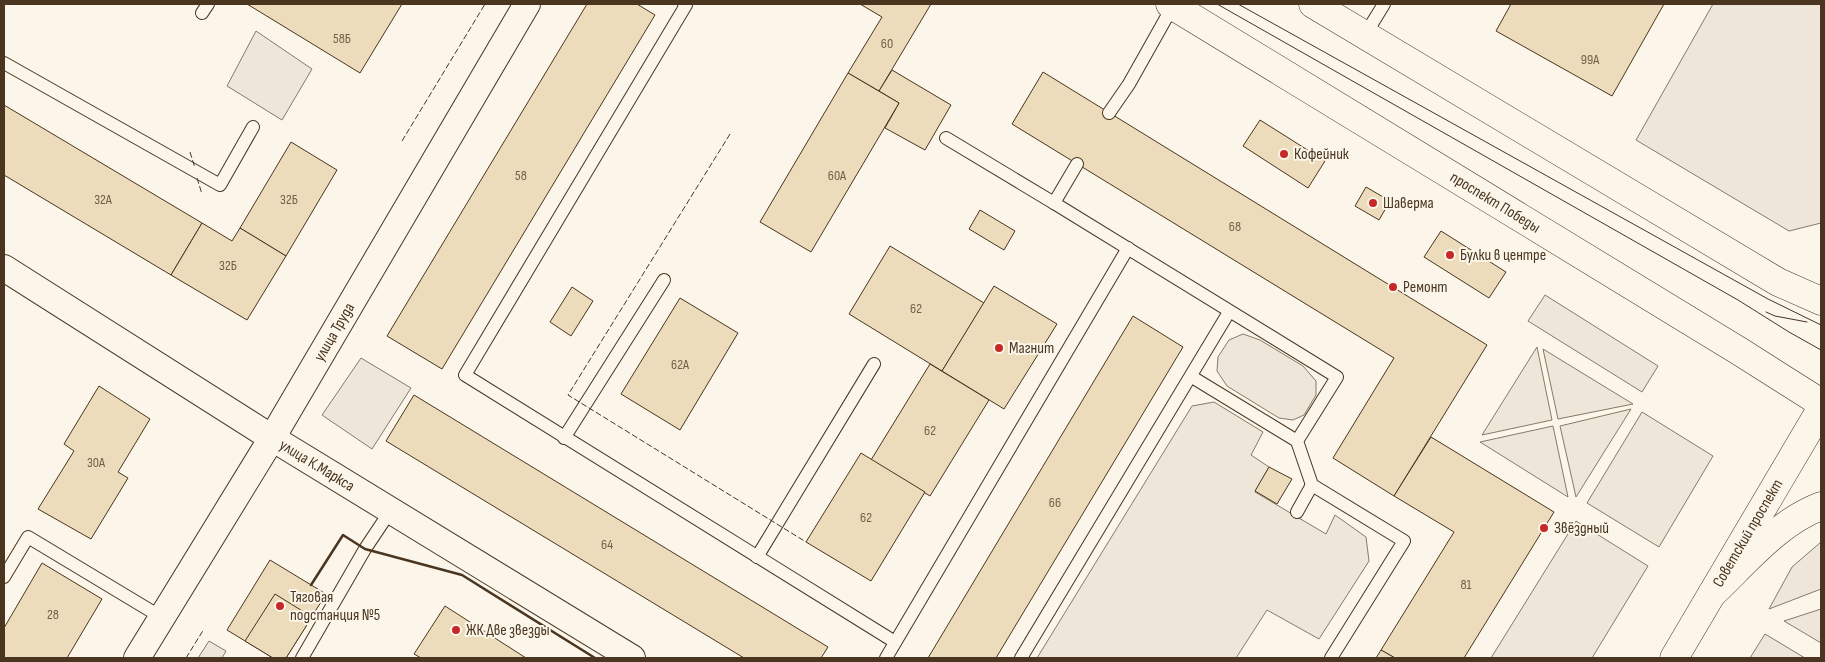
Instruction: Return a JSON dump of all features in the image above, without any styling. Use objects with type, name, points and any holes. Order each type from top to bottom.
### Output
[{"type":"main road","name":"проспект Победы","points":[[1172,4],[1753,359],[1821,403]]},
{"type":"main road","points":[[1313,4],[1778,282],[1821,301]]},
{"type":"main road","name":"Советский проспект","points":[[1674,658],[1821,409]]},
{"type":"main road","points":[[1712,594],[1778,531],[1811,510],[1821,506]]},
{"type":"street","name":"улица Труда","points":[[137,658],[272,438],[527,4]]},
{"type":"street","name":"улица К.Маркса","points":[[4,268],[272,438],[632,658]]},
{"type":"lane","points":[[684,4],[686,5],[465,375],[895,642]]},
{"type":"lane","points":[[1108,113],[1129,84],[1172,4]]},
{"type":"lane","points":[[1365,36],[1384,4]]},
{"type":"lane","points":[[4,63],[220,186],[253,127]]},
{"type":"lane","points":[[946,138],[1337,376],[1297,440]]},
{"type":"lane","points":[[1054,203],[1077,164]]},
{"type":"lane","points":[[886,658],[1128,248]]},
{"type":"lane","points":[[564,438],[664,280]]},
{"type":"lane","points":[[1021,658],[1230,312]]},
{"type":"lane","points":[[757,556],[874,364]]},
{"type":"lane","points":[[1192,377],[1297,440],[1312,485],[1404,541],[1331,658]]},
{"type":"lane","points":[[1297,512],[1312,485]]},
{"type":"lane","points":[[302,658],[365,549],[390,510]]},
{"type":"lane","points":[[4,577],[28,537],[161,617]]},
{"type":"shaded area","points":[[1713,4],[1821,4],[1821,223],[1789,231],[1636,140]]},
{"type":"shaded area","points":[[256,31],[312,69],[282,120],[227,86]]},
{"type":"shaded area","points":[[1545,295],[1658,366],[1642,392],[1528,321]]},
{"type":"shaded area","points":[[1243,334],[1260,340],[1303,366],[1316,381],[1316,395],[1304,415],[1293,420],[1279,418],[1227,386],[1217,371],[1218,357],[1229,340]]},
{"type":"shaded area","points":[[1537,347],[1552,420],[1482,435]]},
{"type":"shaded area","points":[[1543,349],[1633,404],[1558,419]]},
{"type":"shaded area","points":[[361,358],[411,388],[372,449],[322,415]]},
{"type":"shaded area","points":[[1214,402],[1263,432],[1251,455],[1269,467],[1255,492],[1326,534],[1335,515],[1366,537],[1369,561],[1319,639],[1267,610],[1236,658],[1037,658],[1192,406]]},
{"type":"shaded area","points":[[1631,409],[1576,497],[1560,426]]},
{"type":"shaded area","points":[[1642,412],[1713,456],[1659,547],[1587,503]]},
{"type":"shaded area","points":[[1553,426],[1568,497],[1480,442]]},
{"type":"shaded area","points":[[1576,521],[1648,566],[1592,658],[1491,658]]},
{"type":"shaded area","points":[[1821,542],[1821,589],[1769,609],[1792,567]]},
{"type":"shaded area","points":[[1821,609],[1821,643],[1784,621]]},
{"type":"shaded area","points":[[1765,634],[1805,658],[1750,658]]},
{"type":"shaded area","points":[[209,641],[226,651],[222,658],[198,658]]},
{"type":"building","points":[[247,4],[402,4],[360,73]]},
{"type":"building","points":[[587,4],[637,4],[655,15],[442,369],[387,336]]},
{"type":"building","points":[[860,4],[931,4],[879,91],[848,73],[882,17]]},
{"type":"building","points":[[1511,4],[1664,4],[1612,96],[1496,31]]},
{"type":"building","points":[[892,70],[951,105],[925,150],[885,128],[899,103],[879,91]]},
{"type":"building","points":[[1043,72],[1487,345],[1394,496],[1333,458],[1394,358],[1012,124]]},
{"type":"building","points":[[848,73],[899,103],[811,252],[760,222]]},
{"type":"building","points":[[4,105],[202,223],[171,275],[4,175]]},
{"type":"building","name":"Кофейник","points":[[1260,120],[1325,161],[1308,188],[1243,146]]},
{"type":"building","points":[[291,142],[337,170],[286,256],[240,228]]},
{"type":"building","name":"Шаверма","points":[[1366,187],[1390,201],[1379,220],[1355,206]]},
{"type":"building","points":[[980,210],[1015,231],[1004,250],[969,229]]},
{"type":"building","points":[[202,223],[232,241],[240,228],[286,256],[247,320],[171,275]]},
{"type":"building","points":[[1441,231],[1506,272],[1489,298],[1424,257]]},
{"type":"building","points":[[890,246],[984,303],[942,371],[849,314]]},
{"type":"building","name":"Магнит","points":[[994,286],[1057,324],[1004,409],[942,371]]},
{"type":"building","points":[[572,287],[593,301],[571,336],[550,322]]},
{"type":"building","points":[[680,298],[738,333],[680,430],[621,394]]},
{"type":"building","points":[[1133,316],[1183,347],[996,658],[928,658]]},
{"type":"building","points":[[930,364],[989,400],[930,496],[871,460]]},
{"type":"building","points":[[99,386],[150,419],[118,472],[128,478],[91,539],[38,509],[74,451],[64,444]]},
{"type":"building","points":[[414,395],[828,647],[821,658],[744,658],[386,441]]},
{"type":"building","points":[[1431,437],[1554,512],[1464,658],[1395,658],[1381,650],[1454,532],[1394,496]]},
{"type":"building","points":[[861,453],[925,492],[871,581],[806,542]]},
{"type":"building","points":[[1269,467],[1292,479],[1277,504],[1255,491]]},
{"type":"building","name":"Тяговая подстанция №5","points":[[270,560],[326,594],[286,658],[273,658],[227,630]]},
{"type":"building","points":[[42,563],[102,599],[67,658],[4,658],[4,628]]},
{"type":"building","points":[[275,594],[312,617],[286,658],[273,658],[245,641]]},
{"type":"building","name":"ЖК Две звезды","points":[[445,606],[526,658],[421,658],[414,654]]},
{"type":"building","points":[[1381,650],[1395,658],[1376,658]]},
{"type":"tram line","points":[[1217,4],[1738,300],[1821,350]]},
{"type":"tram line","points":[[1238,4],[1768,299],[1821,325]]},
{"type":"tram line","points":[[1766,312],[1775,316],[1807,322]]},
{"type":"fence","points":[[402,141],[485,4]]},
{"type":"fence","points":[[730,134],[568,395],[806,542]]},
{"type":"fence","points":[[190,152],[195,168]]},
{"type":"fence","points":[[197,178],[202,194]]},
{"type":"fence","points":[[186,658],[204,629]]},
{"type":"wall","points":[[311,585],[343,535],[365,549],[462,575],[595,658]]},
{"type":"place","name":"Кофейник","points":[[1284,154]]},
{"type":"place","name":"Шаверма","points":[[1373,203]]},
{"type":"place","name":"Булки в центре","points":[[1450,255]]},
{"type":"place","name":"Ремонт","points":[[1393,287]]},
{"type":"place","name":"Магнит","points":[[999,348]]},
{"type":"place","name":"Звёздный","points":[[1544,528]]},
{"type":"place","name":"Тяговая подстанция №5","points":[[280,606]]},
{"type":"place","name":"ЖК Две звезды","points":[[456,630]]}]
